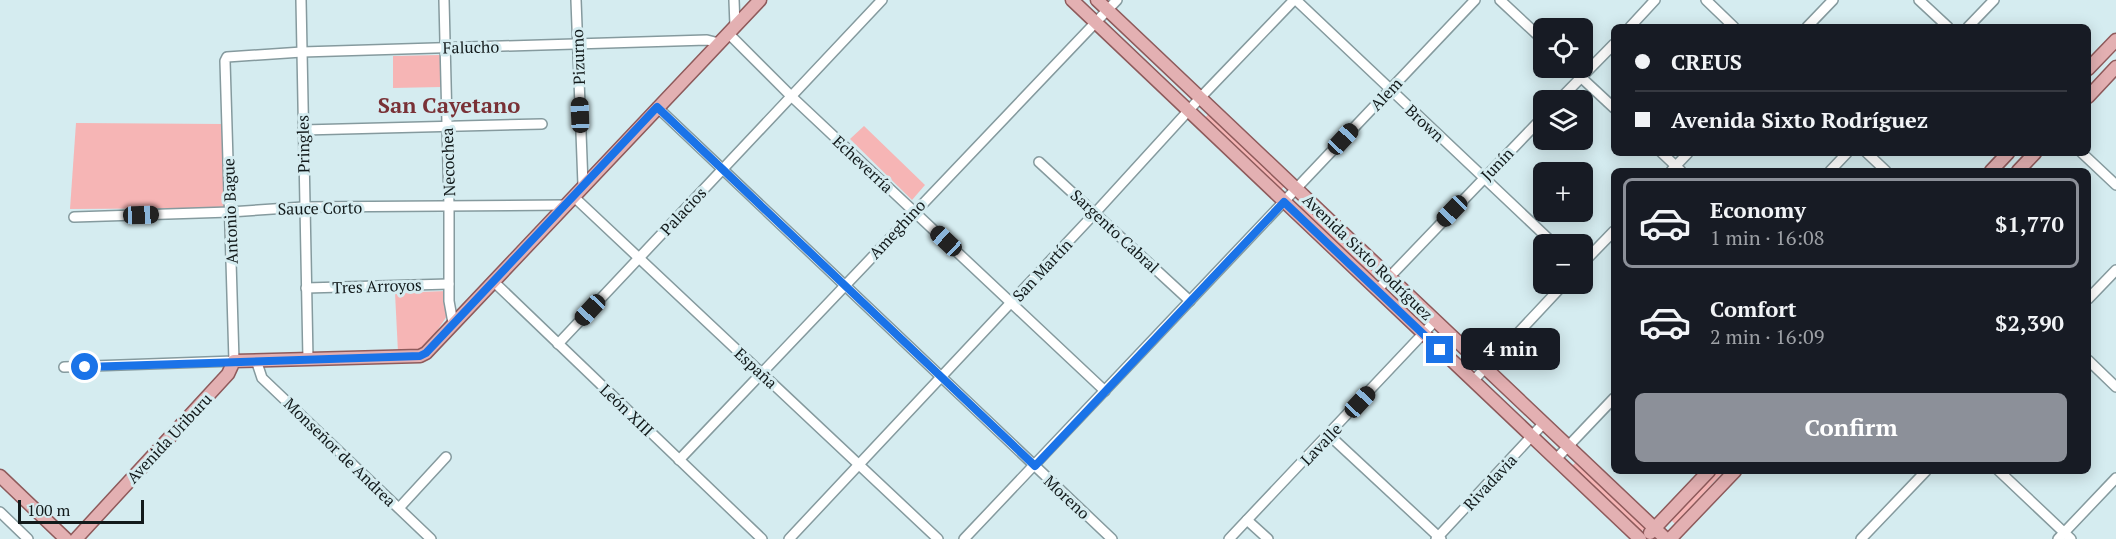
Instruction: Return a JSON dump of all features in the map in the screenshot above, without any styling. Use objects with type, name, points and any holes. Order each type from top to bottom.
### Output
[{"type":"main road","points":[[234,361],[420,356],[426,353],[760,0]]},
{"type":"main road","name":"Avenida Sixto Rodríguez","points":[[1072,0],[1640,539]]},
{"type":"main road","name":"Avenida Sixto Rodríguez","points":[[1097,0],[1665,539]]},
{"type":"main road","points":[[2091,66],[2116,40]]},
{"type":"main road","points":[[2091,94],[2116,67]]},
{"type":"main road","points":[[1994,168],[2005,156]]},
{"type":"main road","points":[[2021,168],[2032,156]]},
{"type":"main road","name":"Avenida Uriburu","points":[[76,539],[228,374],[234,361]]},
{"type":"main road","points":[[1644,539],[1706,474]]},
{"type":"main road","points":[[1670,539],[1732,474]]},
{"type":"main road","points":[[0,476],[66,539]]},
{"type":"street","name":"Pringles","points":[[301,0],[303,207],[308,359]]},
{"type":"street","name":"Necochea","points":[[444,0],[449,301],[453,323]]},
{"type":"street","name":"Pizurno","points":[[576,0],[583,185]]},
{"type":"street","points":[[727,34],[734,0]]},
{"type":"street","name":"Palacios","points":[[558,344],[882,0]]},
{"type":"street","name":"Ameghino","points":[[679,460],[1116,0]]},
{"type":"street","name":"Brown","points":[[1295,0],[1543,234]]},
{"type":"street","name":"San Martín","points":[[789,539],[1200,98],[1295,0]]},
{"type":"street","name":"Alem","points":[[964,539],[1475,0]]},
{"type":"street","points":[[1500,0],[1533,31]]},
{"type":"street","points":[[1633,24],[1655,0]]},
{"type":"street","points":[[1706,0],[1731,24]]},
{"type":"street","points":[[1810,24],[1833,0]]},
{"type":"street","points":[[1919,0],[1945,24]]},
{"type":"street","points":[[1971,24],[1994,0]]},
{"type":"street","name":"Falucho","points":[[225,61],[231,55],[707,40],[727,34]]},
{"type":"street","name":"Echeverría","points":[[727,34],[1105,391]]},
{"type":"street","points":[[1593,66],[1611,47]]},
{"type":"street","name":"Antonio Bague","points":[[225,61],[234,361]]},
{"type":"street","points":[[1569,90],[1581,78],[1611,105]]},
{"type":"street","name":"Moreno","points":[[657,107],[1112,539]]},
{"type":"street","points":[[303,130],[543,124]]},
{"type":"street","name":"Junín","points":[[1377,290],[1533,127]]},
{"type":"street","points":[[1665,156],[1675,168]]},
{"type":"street","points":[[1833,168],[1844,156]]},
{"type":"street","points":[[1871,156],[1883,168]]},
{"type":"street","points":[[2085,156],[2116,185]]},
{"type":"street","name":"Sargento Cabral","points":[[1039,162],[1190,300]]},
{"type":"street","name":"Sauce Corto","points":[[74,217],[230,212],[303,207],[449,206],[569,201]]},
{"type":"street","name":"España","points":[[569,201],[639,258],[938,539]]},
{"type":"street","points":[[1593,253],[1611,234]]},
{"type":"street","points":[[2091,296],[2116,270]]},
{"type":"street","name":"León XIII","points":[[493,281],[762,539]]},
{"type":"street","name":"Tres Arroyos","points":[[306,288],[449,284]]},
{"type":"street","points":[[1474,380],[1555,294]]},
{"type":"street","name":"Lavalle","points":[[1229,539],[1435,321]]},
{"type":"street","name":"Monseñor de Andrea","points":[[256,360],[262,378],[431,539]]},
{"type":"street","points":[[64,368],[234,361]]},
{"type":"street","points":[[2091,363],[2116,387]]},
{"type":"street","points":[[1556,459],[1611,401]]},
{"type":"street","name":"Rivadavia","points":[[1438,538],[1544,424]]},
{"type":"street","points":[[1329,435],[1438,538]]},
{"type":"street","points":[[399,508],[446,457]]},
{"type":"street","points":[[1864,538],[1923,474]]},
{"type":"street","points":[[2002,474],[2064,537],[2116,477]]},
{"type":"street","points":[[0,512],[28,539]]},
{"type":"street","points":[[1247,520],[1268,539]]},
{"type":"shaded area","points":[[440,55],[441,87],[393,88],[393,56]]},
{"type":"shaded area","points":[[1210,112],[1287,183],[1281,190],[1204,119]]},
{"type":"shaded area","points":[[76,123],[222,124],[226,208],[70,209]]},
{"type":"shaded area","points":[[864,126],[925,185],[912,200],[850,139]]},
{"type":"shaded area","points":[[1305,201],[1379,272],[1373,278],[1299,208]]},
{"type":"shaded area","points":[[446,291],[447,316],[430,341],[419,350],[398,352],[395,293]]},
{"type":"shaded area","points":[[1577,461],[1646,527],[1640,533],[1571,467]]},
{"type":"shaded area","points":[[1712,474],[1721,474],[1675,524],[1670,519]]},
{"type":"district","name":"San Cayetano","points":[[449,105]]},
{"type":"route","points":[[85,367],[420,356],[426,353],[657,107],[1035,466],[1284,202],[1440,350]]}]
